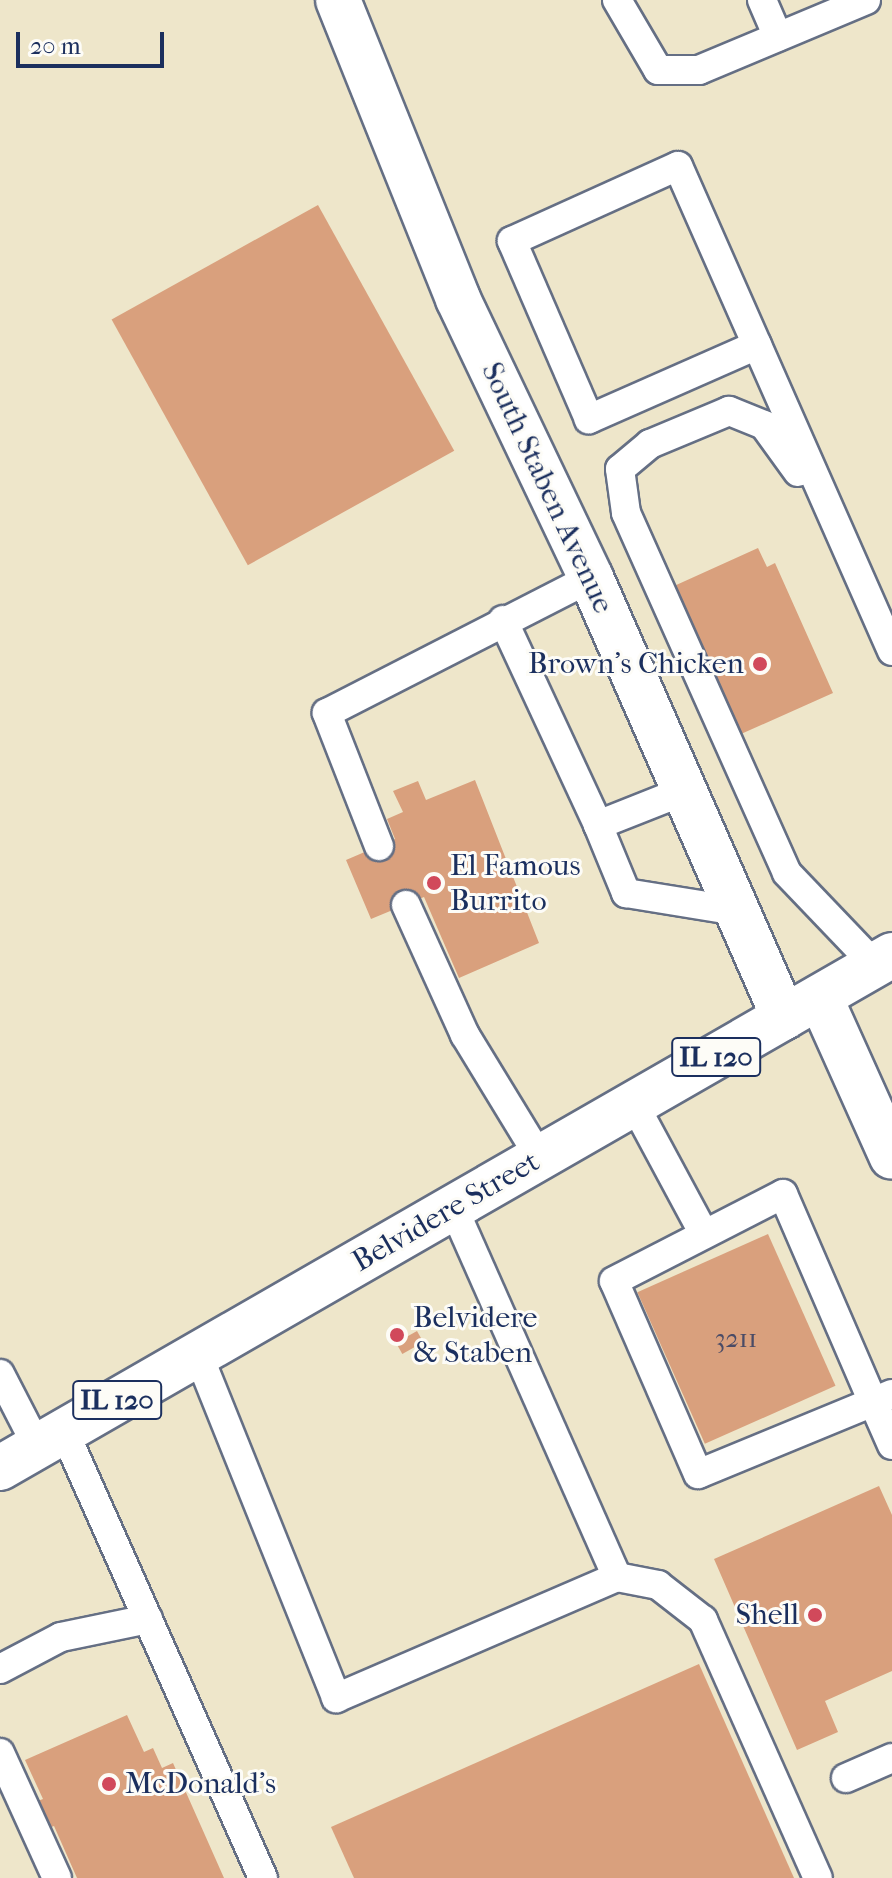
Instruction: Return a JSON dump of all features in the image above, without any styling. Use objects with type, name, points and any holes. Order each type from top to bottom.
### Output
[{"type":"street","name":"South Staben Avenue","points":[[338,0],[458,299],[591,578],[737,911],[802,1007],[892,1157]]},
{"type":"street","name":"Belvidere Street","points":[[0,1468],[884,960]]},
{"type":"lane","points":[[617,0],[658,70],[699,70],[866,0]]},
{"type":"lane","points":[[762,0],[778,37]]},
{"type":"lane","points":[[757,345],[589,419],[512,241],[678,166],[757,345],[853,564],[892,651]]},
{"type":"lane","points":[[853,564],[829,546],[793,459],[764,425],[729,411],[650,444],[620,469],[626,513],[787,873],[884,960]]},
{"type":"lane","points":[[379,846],[327,713],[503,620],[591,578]]},
{"type":"lane","points":[[503,620],[598,825],[626,893],[737,911]]},
{"type":"lane","points":[[598,825],[684,791]]},
{"type":"lane","points":[[406,905],[465,1035],[540,1158]]},
{"type":"lane","points":[[634,1104],[703,1232]]},
{"type":"lane","points":[[883,1398],[698,1474],[614,1281],[703,1232],[783,1194],[883,1398],[892,1445]]},
{"type":"lane","points":[[453,1207],[617,1577]]},
{"type":"lane","points":[[198,1354],[336,1698],[617,1577],[658,1585],[703,1620],[818,1878]]},
{"type":"lane","points":[[0,1374],[50,1438],[148,1619],[263,1878]]},
{"type":"lane","points":[[0,1669],[61,1637],[148,1619]]},
{"type":"lane","points":[[0,1753],[57,1878]]},
{"type":"lane","points":[[846,1778],[892,1758]]},
{"type":"building","points":[[318,205],[454,451],[248,565],[112,319]]},
{"type":"building","name":"Brown's Chicken","points":[[758,548],[767,567],[775,563],[833,693],[732,738],[674,586]]},
{"type":"building","name":"El Famous Burrito","points":[[475,780],[539,943],[459,978],[424,897],[371,919],[346,860],[395,839],[387,819],[403,812],[393,791],[418,781],[426,800]]},
{"type":"building","points":[[768,1234],[836,1386],[705,1444],[637,1292]]},
{"type":"building","points":[[417,1331],[423,1342],[402,1354],[396,1343]]},
{"type":"building","name":"Shell","points":[[879,1486],[892,1515],[892,1671],[825,1701],[838,1732],[797,1750],[714,1559]]},
{"type":"building","points":[[699,1664],[794,1878],[354,1878],[331,1827]]},
{"type":"building","name":"McDonald's","points":[[127,1715],[144,1752],[153,1748],[162,1768],[173,1763],[224,1878],[77,1878],[54,1826],[44,1830],[32,1803],[43,1799],[25,1760]]},
{"type":"place","name":"Brown's Chicken","points":[[760,664]]},
{"type":"place","name":"El Famous Burrito","points":[[434,883]]},
{"type":"place","name":"Belvidere & Staben","points":[[397,1335]]},
{"type":"place","name":"Shell","points":[[815,1615]]},
{"type":"place","name":"McDonald's","points":[[109,1784]]}]
